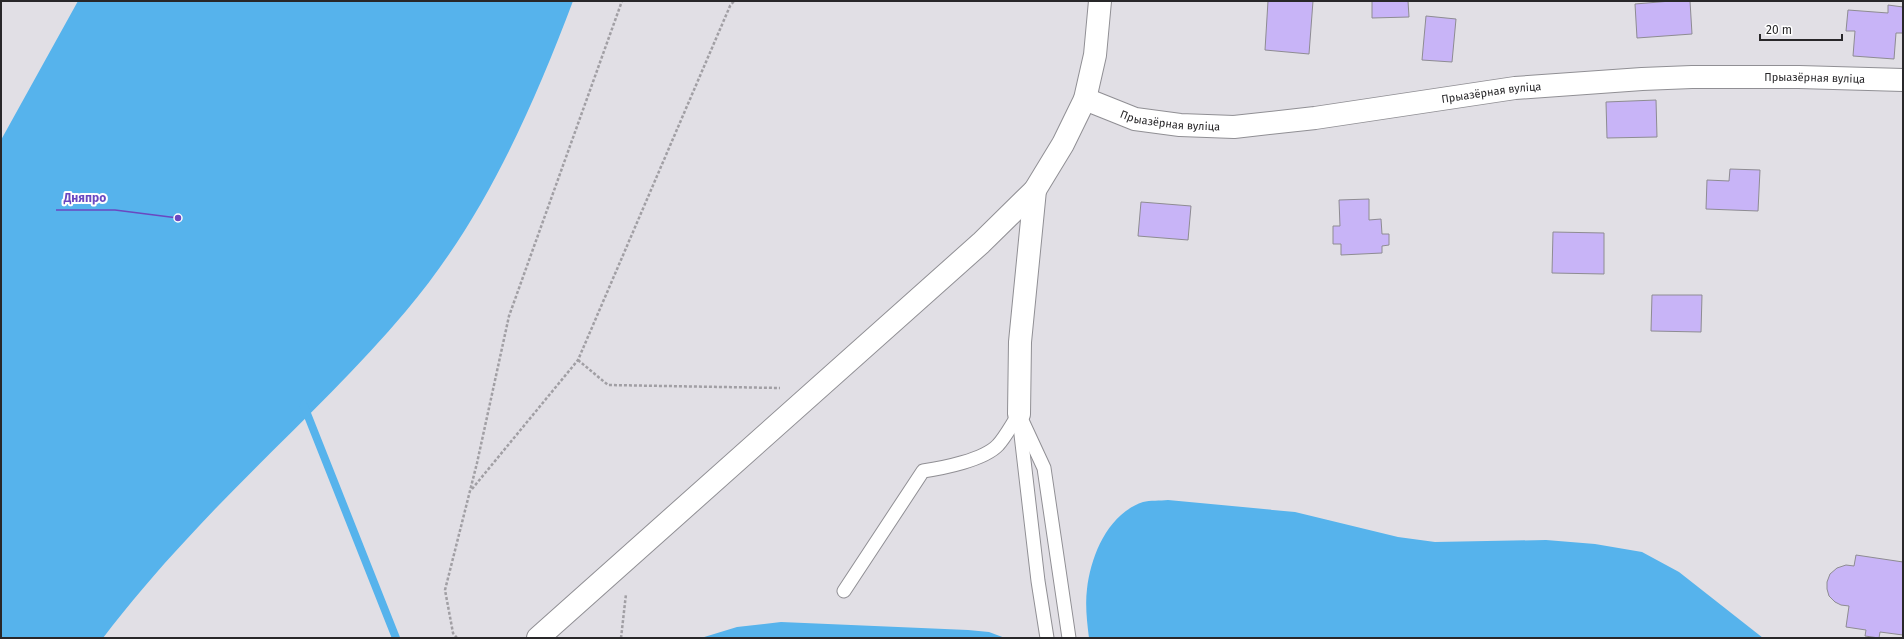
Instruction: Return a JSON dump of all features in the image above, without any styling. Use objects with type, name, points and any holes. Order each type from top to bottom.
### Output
[{"type":"street","points":[[538,638],[981,243],[1035,190],[1063,144],[1085,99],[1095,55],[1100,1]]},
{"type":"street","name":"Прыазёрная вуліца","points":[[1085,99],[1135,119],[1180,125],[1234,127],[1315,118],[1515,88],[1642,79],[1776,77],[1903,80]]},
{"type":"street","points":[[1019,414],[1020,342],[1035,190]]},
{"type":"lane","points":[[844,591],[923,471],[981,456],[998,446],[1019,414]]},
{"type":"lane","points":[[1019,414],[1038,581],[1047,638]]},
{"type":"lane","points":[[1019,414],[1044,468],[1069,638]]},
{"type":"path","points":[[458,638],[453,633],[445,590],[470,490],[509,316],[622,1]]},
{"type":"path","points":[[470,490],[578,360],[730,6],[734,1]]},
{"type":"path","points":[[578,360],[608,385],[818,388]]},
{"type":"path","points":[[621,638],[630,556]]},
{"type":"water","points":[[78,1],[573,1],[522,124],[503,164],[482,202],[459,240],[434,276],[380,341],[213,511],[143,588],[103,638],[1,638],[1,140]]},
{"type":"water","points":[[1168,500],[1295,512],[1398,537],[1435,542],[1546,540],[1595,544],[1642,552],[1679,572],[1763,638],[1089,638],[1086,595],[1089,576],[1097,550],[1103,537],[1120,516],[1131,508],[1146,501]]},
{"type":"water","points":[[781,622],[968,630],[989,632],[1005,638],[701,638],[737,627]]},
{"type":"building","points":[[1268,1],[1313,1],[1309,54],[1265,50]]},
{"type":"building","points":[[1372,1],[1408,1],[1409,17],[1372,18]]},
{"type":"building","points":[[1690,1],[1692,34],[1637,38],[1635,4]]},
{"type":"building","points":[[1888,5],[1903,7],[1903,33],[1896,33],[1894,59],[1853,56],[1855,31],[1846,31],[1848,10],[1888,13]]},
{"type":"building","points":[[1426,16],[1456,19],[1452,62],[1422,60]]},
{"type":"building","points":[[1656,100],[1657,137],[1607,138],[1606,102]]},
{"type":"building","points":[[1730,169],[1760,170],[1758,211],[1706,209],[1707,180],[1729,181]]},
{"type":"building","points":[[1369,199],[1369,220],[1381,219],[1382,234],[1389,234],[1389,245],[1382,246],[1382,253],[1341,255],[1341,244],[1333,244],[1333,226],[1340,226],[1339,200]]},
{"type":"building","points":[[1141,202],[1191,206],[1188,240],[1138,236]]},
{"type":"building","points":[[1553,232],[1604,233],[1604,274],[1552,273]]},
{"type":"building","points":[[1652,295],[1702,295],[1701,332],[1651,331]]},
{"type":"building","points":[[1856,555],[1903,562],[1903,635],[1880,632],[1879,638],[1865,636],[1866,630],[1846,627],[1849,606],[1841,605],[1835,602],[1829,596],[1827,582],[1830,574],[1837,568],[1846,565],[1854,566]]},
{"type":"waterway","points":[[304,406],[396,638]]},
{"type":"place","name":"Дняпро","points":[[178,218]]}]
